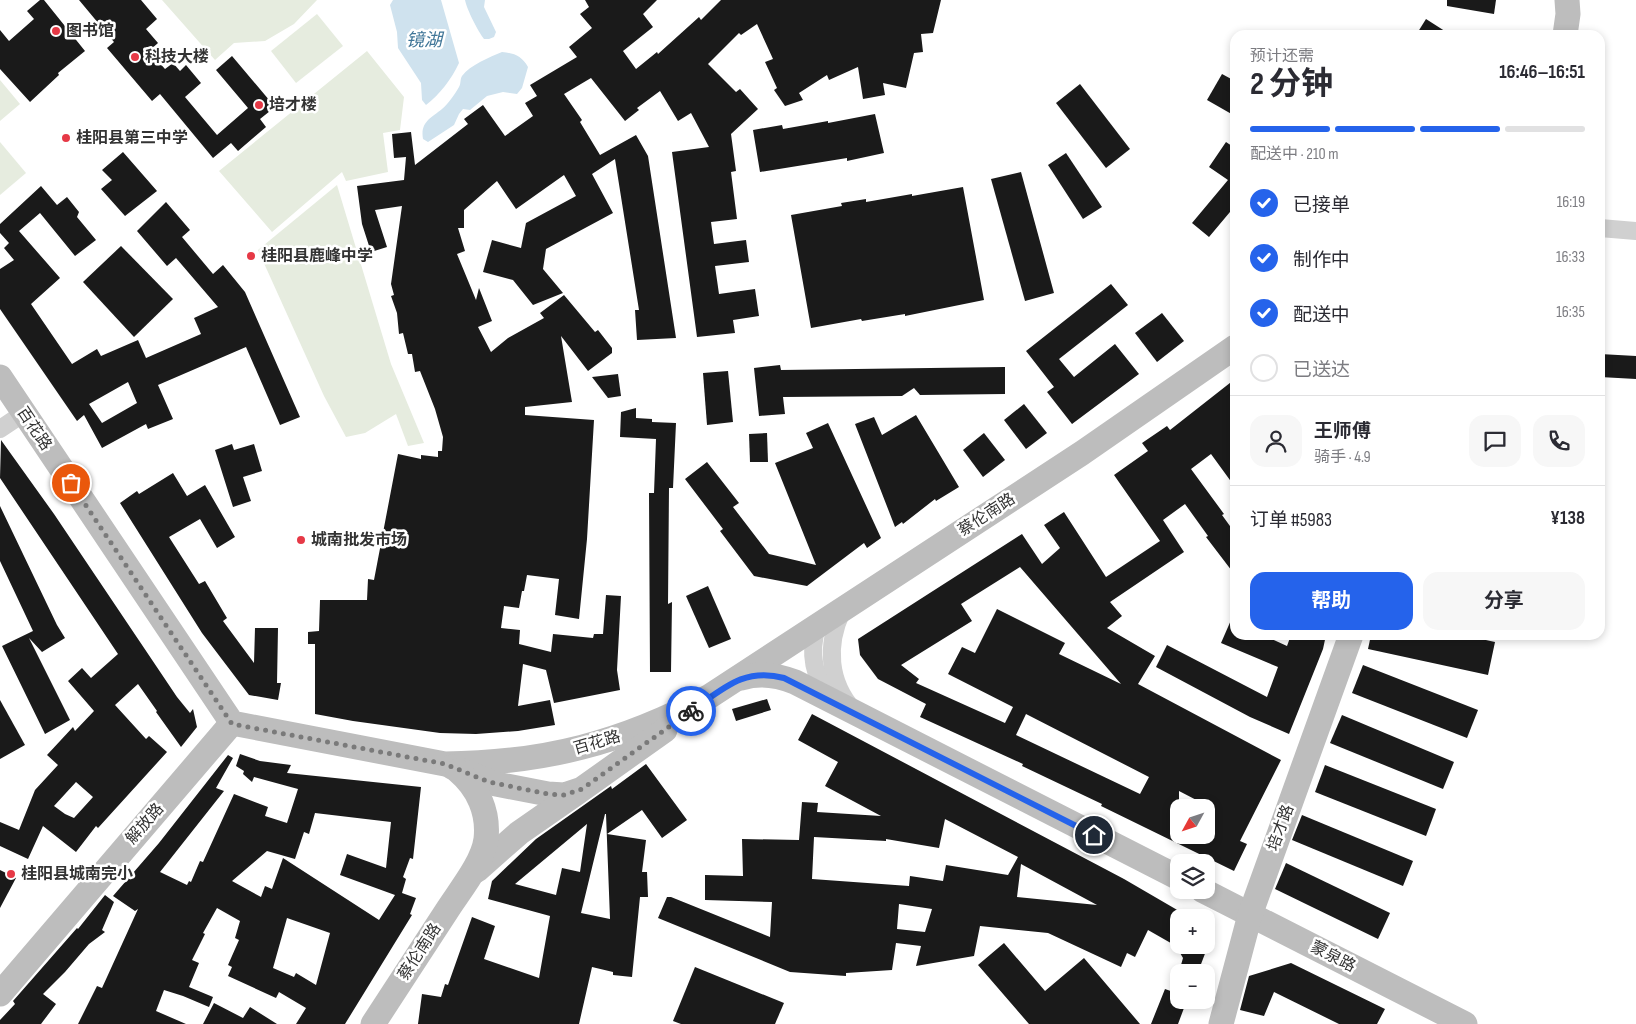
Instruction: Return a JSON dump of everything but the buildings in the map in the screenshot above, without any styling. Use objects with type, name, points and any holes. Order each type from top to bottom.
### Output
[{"type":"main road","points":[[1566,30],[1568,14],[1567,0]]},
{"type":"main road","name":"蔡伦南路","points":[[736,680],[1082,453],[1230,350]]},
{"type":"main road","name":"百花路","points":[[0,377],[232,724],[445,764],[489,782],[548,794],[564,795],[582,789],[736,680]]},
{"type":"main road","name":"培才路","points":[[1221,1024],[1250,914],[1349,640]]},
{"type":"main road","points":[[736,680],[754,675],[774,675],[795,682],[1170,873]]},
{"type":"main road","name":"百花路","points":[[445,764],[506,762],[551,755],[596,744],[625,735],[675,714],[736,680]]},
{"type":"main road","name":"解放路","points":[[0,994],[232,724]]},
{"type":"main road","name":"蔡伦南路","points":[[373,1024],[483,851],[486,839],[485,815],[477,793],[471,784],[455,769],[445,764]]},
{"type":"main road","name":"蔡伦南路","points":[[466,880],[505,844],[582,789]]},
{"type":"main road","name":"蒙泉路","points":[[1215,896],[1465,1024]]},
{"type":"street","points":[[1605,228],[1636,231]]},
{"type":"street","points":[[0,429],[24,413]]},
{"type":"street","points":[[842,610],[831,642],[832,665],[846,708]]},
{"type":"street","points":[[817,627],[813,647],[814,668],[822,687],[846,708]]},
{"type":"shaded area","points":[[162,0],[317,0],[294,24],[265,41],[234,43],[215,60]]},
{"type":"shaded area","points":[[317,14],[343,46],[296,83],[271,51]]},
{"type":"shaded area","points":[[367,51],[404,97],[400,130],[383,133],[388,172],[346,181],[342,172],[272,232],[219,171]]},
{"type":"shaded area","points":[[0,80],[20,104],[0,121]]},
{"type":"shaded area","points":[[0,142],[26,173],[0,195]]},
{"type":"shaded area","points":[[337,185],[391,364],[424,443],[408,446],[396,414],[365,433],[346,437],[324,396],[258,250]]},
{"type":"water","name":"镜湖","points":[[393,0],[441,0],[459,63],[445,86],[426,105],[422,100],[421,83],[398,48],[397,32],[390,5]]},
{"type":"water","name":"镜湖","points":[[465,0],[485,0],[484,7],[496,32],[494,37],[484,39],[473,20]]},
{"type":"water","name":"镜湖","points":[[502,52],[517,56],[528,67],[522,88],[517,94],[503,92],[487,96],[470,110],[463,109],[454,125],[428,142],[423,139],[425,124],[451,99],[459,87],[461,77],[470,68]]},
{"type":"way so far","points":[[71,483],[232,724],[445,764],[489,782],[548,794],[564,795],[582,789],[691,711]]},
{"type":"place","name":"图书馆","points":[[56,31]]},
{"type":"place","name":"科技大楼","points":[[135,57]]},
{"type":"place","name":"培才楼","points":[[259,105]]},
{"type":"place","name":"桂阳县第三中学","points":[[66,138]]},
{"type":"place","name":"桂阳县鹿峰中学","points":[[251,256]]},
{"type":"place","name":"城南批发市场","points":[[301,540]]},
{"type":"place","name":"桂阳县城南完小","points":[[11,874]]},
{"type":"route","points":[[691,711],[736,680],[763,674],[784,678],[1094,835]]}]
